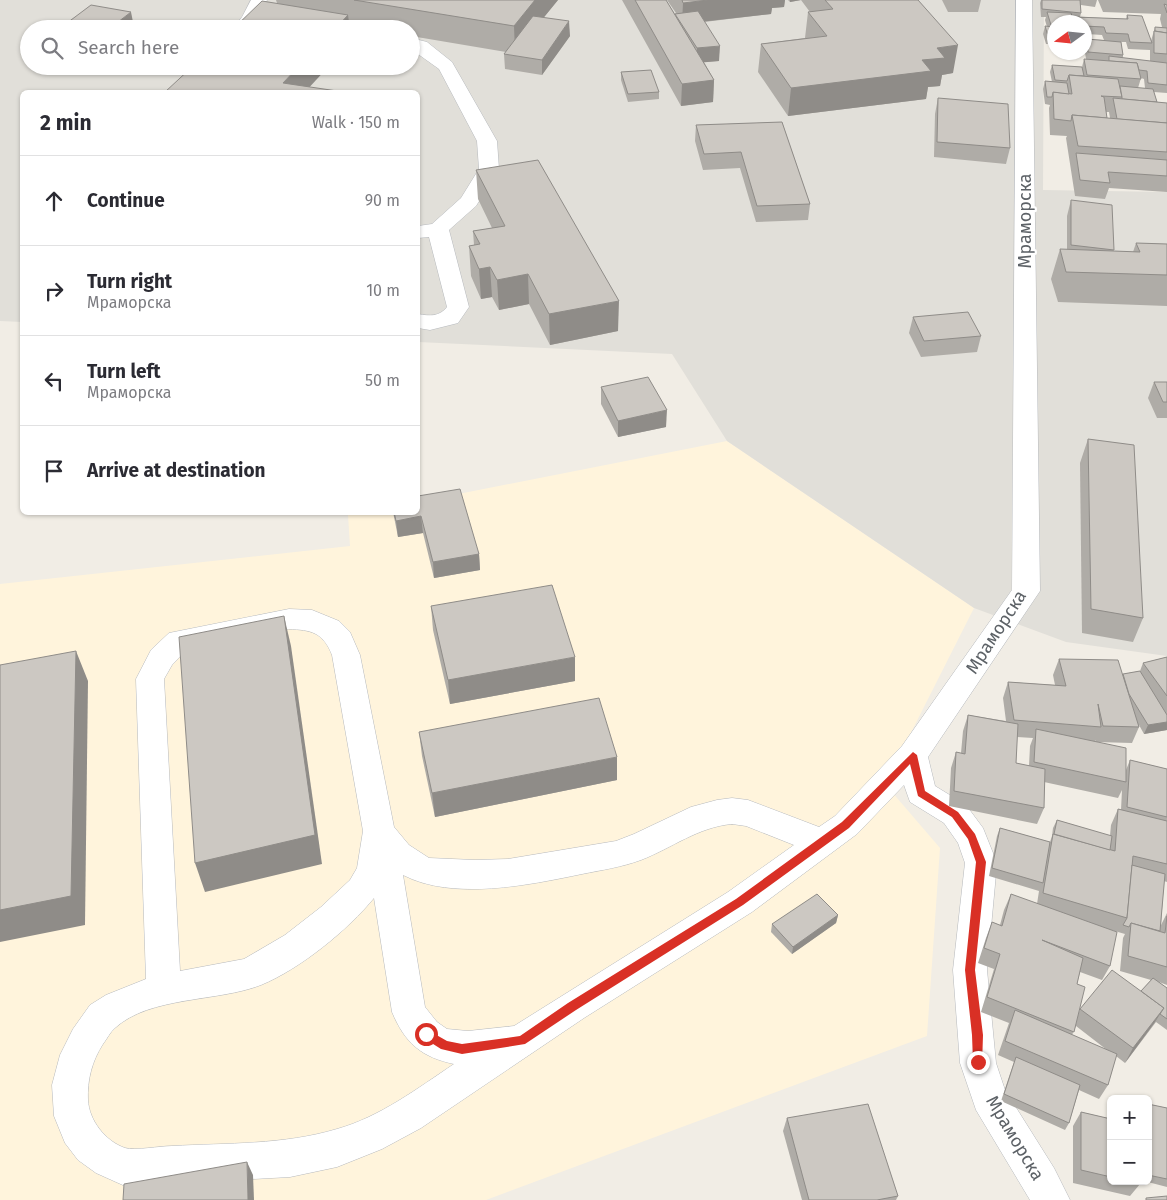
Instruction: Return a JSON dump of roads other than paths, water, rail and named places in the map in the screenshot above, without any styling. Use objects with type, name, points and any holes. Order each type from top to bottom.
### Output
[{"type":"street","points":[[246,20],[259,0]]},
{"type":"street","name":"Мраморска","points":[[1024,0],[1026,592],[913,755],[921,794],[955,814],[972,837],[981,862],[970,970],[978,1062],[989,1098],[1037,1174],[1051,1200]]},
{"type":"street","points":[[420,46],[446,66],[487,141],[489,169],[469,202],[428,230],[458,307],[450,318],[430,323],[420,321]]},
{"type":"street","points":[[164,991],[150,680],[157,662],[167,648],[179,640],[289,618],[312,620],[330,628],[340,639],[346,655],[379,831],[409,1012],[426,1034],[445,1046],[462,1049],[522,1040]]},
{"type":"street","points":[[379,831],[376,858],[369,879],[355,899],[292,948],[251,973],[137,997],[105,1014],[86,1037],[77,1053],[71,1080],[70,1106],[74,1122],[86,1143],[102,1157],[125,1167],[290,1158],[337,1148],[369,1136],[408,1114],[572,1006],[740,902],[846,825],[913,755]]},
{"type":"street","points":[[379,831],[392,851],[425,871],[473,875],[528,871],[629,852],[708,814],[723,810],[748,813],[823,842]]}]
